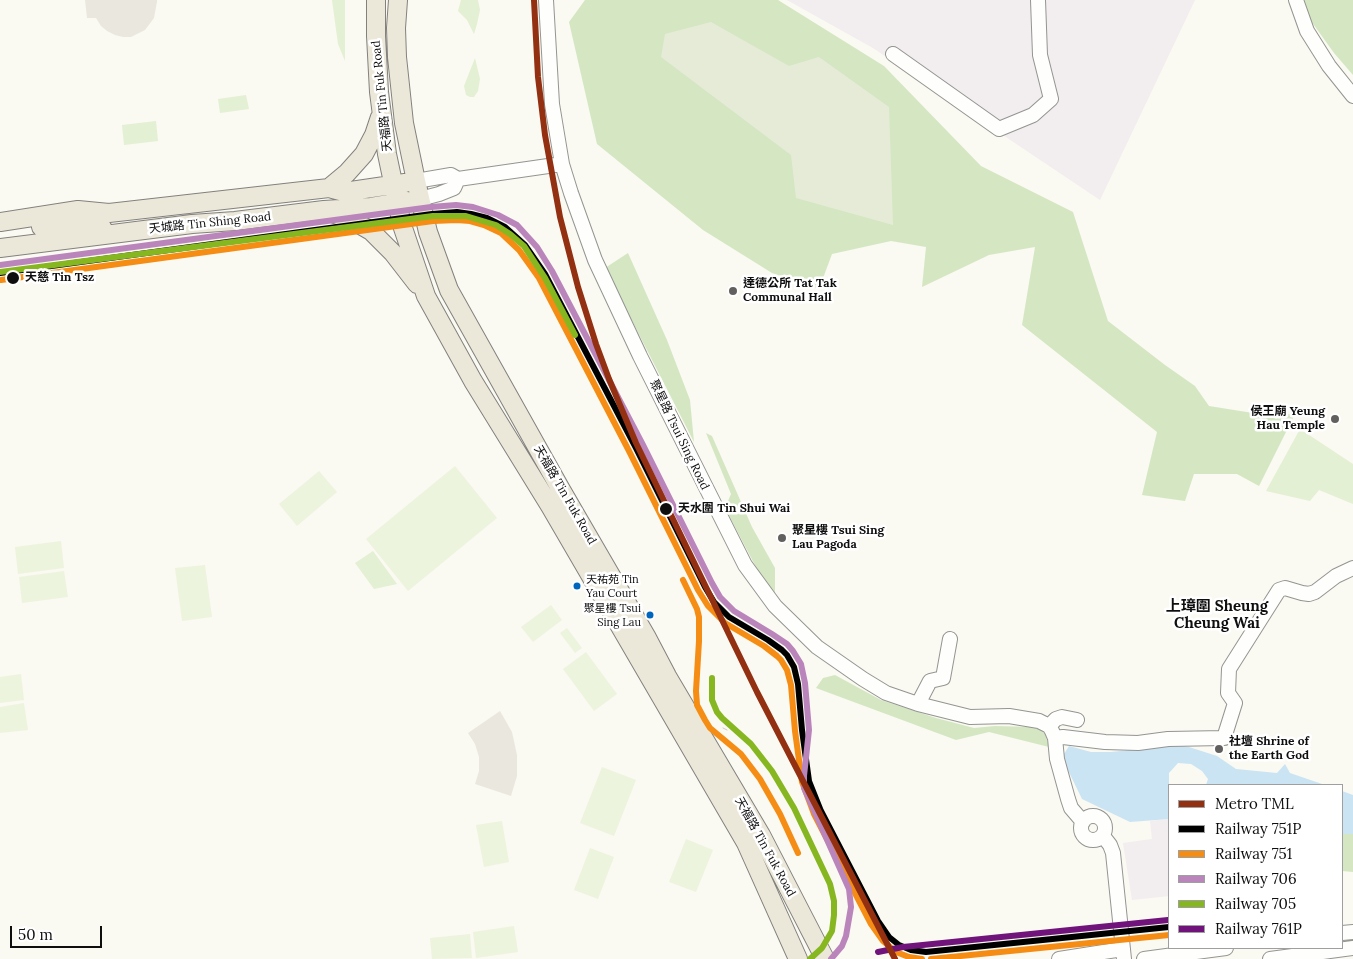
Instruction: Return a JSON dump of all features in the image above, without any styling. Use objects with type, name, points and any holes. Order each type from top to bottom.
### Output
[{"type":"main road","name":"天福路 Tin Fuk Road","points":[[376,0],[376,36],[381,109],[389,163],[402,226],[426,296],[473,381],[554,514],[746,843],[798,959]]},
{"type":"main road","name":"天福路 Tin Fuk Road","points":[[398,0],[397,37],[404,123],[428,232],[449,290],[667,676],[761,835],[825,959]]},
{"type":"main road","points":[[329,188],[356,164],[370,145],[379,123],[381,109]]},
{"type":"main road","name":"天城路 Tin Shing Road","points":[[0,222],[78,210],[109,212],[329,188],[344,192],[416,181]]},
{"type":"main road","name":"天城路 Tin Shing Road","points":[[0,248],[113,239],[192,224],[371,207],[420,199]]},
{"type":"main road","points":[[324,210],[352,220],[371,231],[393,253],[426,296]]},
{"type":"main road","points":[[0,227],[21,230],[86,222],[96,224],[113,239]]},
{"type":"street","name":"聚星路 Tsui Sing Road","points":[[546,0],[552,104],[562,164],[596,260],[665,408],[745,565],[774,606],[817,647],[886,694],[970,717],[1009,716],[1039,721],[1052,732],[1106,742],[1138,743],[1168,739],[1224,738],[1235,703],[1228,692],[1229,669],[1279,590],[1285,588],[1309,594],[1315,592],[1336,576],[1353,568]]},
{"type":"street","points":[[893,54],[998,129],[1033,115],[1051,99],[1040,55],[1038,0]]},
{"type":"street","points":[[1296,0],[1307,30],[1329,66],[1353,96]]},
{"type":"street","points":[[416,181],[452,175],[458,179],[562,164]]},
{"type":"street","points":[[420,199],[454,188],[458,179]]},
{"type":"street","points":[[918,704],[930,681],[943,678],[950,639]]},
{"type":"street","points":[[1060,959],[1125,956],[1113,852],[1103,836],[1105,825],[1102,820],[1091,816],[1083,822],[1071,808],[1057,759],[1052,732],[1056,719],[1062,717],[1077,720]]},
{"type":"street","points":[[1270,959],[1353,948]]},
{"type":"street","points":[[1144,959],[1219,949]]},
{"type":"shaded area","points":[[85,0],[157,0],[157,2],[154,18],[145,30],[131,37],[123,37],[107,31],[96,18],[87,18]]},
{"type":"shaded area","points":[[787,0],[1195,0],[1100,200],[873,48]]},
{"type":"shaded area","points":[[500,711],[512,732],[517,755],[517,776],[511,796],[475,784],[479,771],[479,757],[475,744],[468,733]]},
{"type":"shaded area","points":[[1168,819],[1168,896],[1132,900],[1123,843],[1152,839],[1150,821]]},
{"type":"green space","points":[[332,0],[345,0],[345,61],[338,44]]},
{"type":"green space","points":[[461,0],[478,0],[480,10],[474,34],[467,20],[458,11]]},
{"type":"green space","points":[[585,0],[778,0],[884,66],[981,166],[1073,212],[1108,321],[1195,386],[1209,406],[1259,414],[1295,414],[1259,486],[1237,474],[1194,474],[1185,501],[1142,495],[1157,432],[1022,325],[1035,247],[989,255],[922,287],[926,247],[891,241],[832,254],[819,289],[772,273],[703,230],[597,144],[569,22]]},
{"type":"green space","points":[[1303,0],[1353,0],[1353,75],[1334,53],[1306,14]]},
{"type":"green space","points":[[711,22],[789,66],[819,57],[889,107],[893,225],[796,198],[791,155],[661,57],[665,34]]},
{"type":"green space","points":[[475,58],[480,79],[478,91],[474,97],[470,97],[466,95],[464,86]]},
{"type":"green space","points":[[246,95],[249,109],[220,113],[218,99]]},
{"type":"green space","points":[[156,121],[158,141],[124,145],[122,125]]},
{"type":"green space","points":[[628,253],[667,340],[690,400],[694,442],[605,268]]},
{"type":"green space","points":[[1300,429],[1353,464],[1353,504],[1319,490],[1310,501],[1266,491]]},
{"type":"green space","points":[[706,433],[712,436],[752,527],[775,568],[775,593],[757,569],[725,508],[731,494]]},
{"type":"green space","points":[[455,466],[497,518],[408,591],[366,539]]},
{"type":"green space","points":[[319,471],[337,492],[297,526],[279,504]]},
{"type":"green space","points":[[61,541],[64,568],[18,574],[15,547]]},
{"type":"green space","points":[[373,551],[397,584],[374,589],[355,563]]},
{"type":"green space","points":[[205,565],[212,617],[182,621],[175,568]]},
{"type":"green space","points":[[64,571],[68,597],[22,603],[19,577]]},
{"type":"green space","points":[[551,605],[562,620],[533,642],[521,627]]},
{"type":"green space","points":[[567,628],[582,648],[575,653],[560,633]]},
{"type":"green space","points":[[586,652],[617,694],[594,711],[563,669]]},
{"type":"green space","points":[[21,674],[24,700],[0,703],[0,677]]},
{"type":"green space","points":[[835,675],[881,700],[974,728],[995,726],[1035,727],[1045,734],[1049,747],[989,732],[956,740],[816,688],[823,678]]},
{"type":"green space","points":[[24,703],[28,730],[0,733],[0,707]]},
{"type":"green space","points":[[602,767],[636,780],[614,836],[580,823]]},
{"type":"green space","points":[[502,821],[509,862],[484,867],[476,825]]},
{"type":"green space","points":[[1343,834],[1353,834],[1353,872],[1343,871]]},
{"type":"green space","points":[[686,839],[713,850],[696,892],[669,882]]},
{"type":"green space","points":[[590,848],[614,857],[598,899],[574,890]]},
{"type":"green space","points":[[514,926],[518,952],[476,958],[473,932]]},
{"type":"green space","points":[[470,934],[472,958],[432,959],[430,938]]},
{"type":"water","points":[[1176,745],[1217,756],[1236,769],[1277,773],[1285,764],[1290,773],[1322,784],[1206,784],[1208,779],[1202,771],[1191,764],[1178,763],[1169,773],[1168,819],[1130,822],[1082,799],[1065,764],[1064,754],[1069,746],[1091,752],[1111,752]]},
{"type":"water","points":[[1343,791],[1353,795],[1353,834],[1343,834]]},
{"type":"tram line","points":[[723,728],[727,730]]},
{"type":"metro line","name":"TML","points":[[534,0],[538,77],[545,135],[560,217],[578,287],[609,379],[636,443],[757,692],[895,959]]},
{"type":"rail line","name":"706","points":[[0,265],[456,205],[473,207],[498,215],[517,225],[537,247],[552,271],[720,597],[734,611],[787,644],[801,664],[805,683],[809,730],[804,788],[849,889],[851,907],[846,936],[842,946],[831,959]]},
{"type":"rail line","name":"751P","points":[[0,273],[432,214],[457,212],[471,214],[487,218],[505,227],[525,245],[545,274],[714,602],[729,617],[782,650],[794,667],[798,684],[809,781],[821,811],[878,921],[889,937],[899,945],[911,950],[926,952],[1168,927]]},
{"type":"rail line","name":"705","points":[[0,272],[433,216],[466,216],[496,225],[524,246],[545,278],[575,335]]},
{"type":"rail line","name":"751","points":[[1,280],[433,221],[470,221],[501,233],[519,250],[539,278],[629,451],[698,590],[708,606],[725,623],[777,656],[787,670],[791,685],[802,782],[814,814],[871,924],[883,941],[896,952],[922,959]]},
{"type":"rail line","name":"751","points":[[683,580],[699,617],[697,705],[710,728],[741,754],[760,779],[780,814],[798,853]]},
{"type":"rail line","name":"705","points":[[712,678],[712,700],[717,712],[751,744],[772,771],[794,808],[830,884],[834,901],[832,931],[822,948],[810,959]]},
{"type":"rail line","name":"761P","points":[[878,952],[903,947],[1168,920]]},
{"type":"rail line","name":"751","points":[[931,959],[1168,935]]},
{"type":"place","name":"天慈 Tin Tsz","points":[[13,278]]},
{"type":"place","name":"達德公所 Tat Tak Communal Hall","points":[[733,291]]},
{"type":"place","name":"侯王廟 Yeung Hau Temple","points":[[1335,419]]},
{"type":"place","name":"天水圍 Tin Shui Wai","points":[[666,509]]},
{"type":"place","name":"聚星樓 Tsui Sing Lau Pagoda","points":[[782,538]]},
{"type":"place","name":"天祐苑 Tin Yau Court","points":[[577,586]]},
{"type":"place","name":"聚星樓 Tsui Sing Lau","points":[[650,615]]},
{"type":"place","name":"社壇 Shrine of the Earth God","points":[[1219,749]]},
{"type":"district","name":"上璋圍 Sheung Cheung Wai","points":[[1217,616]]}]
